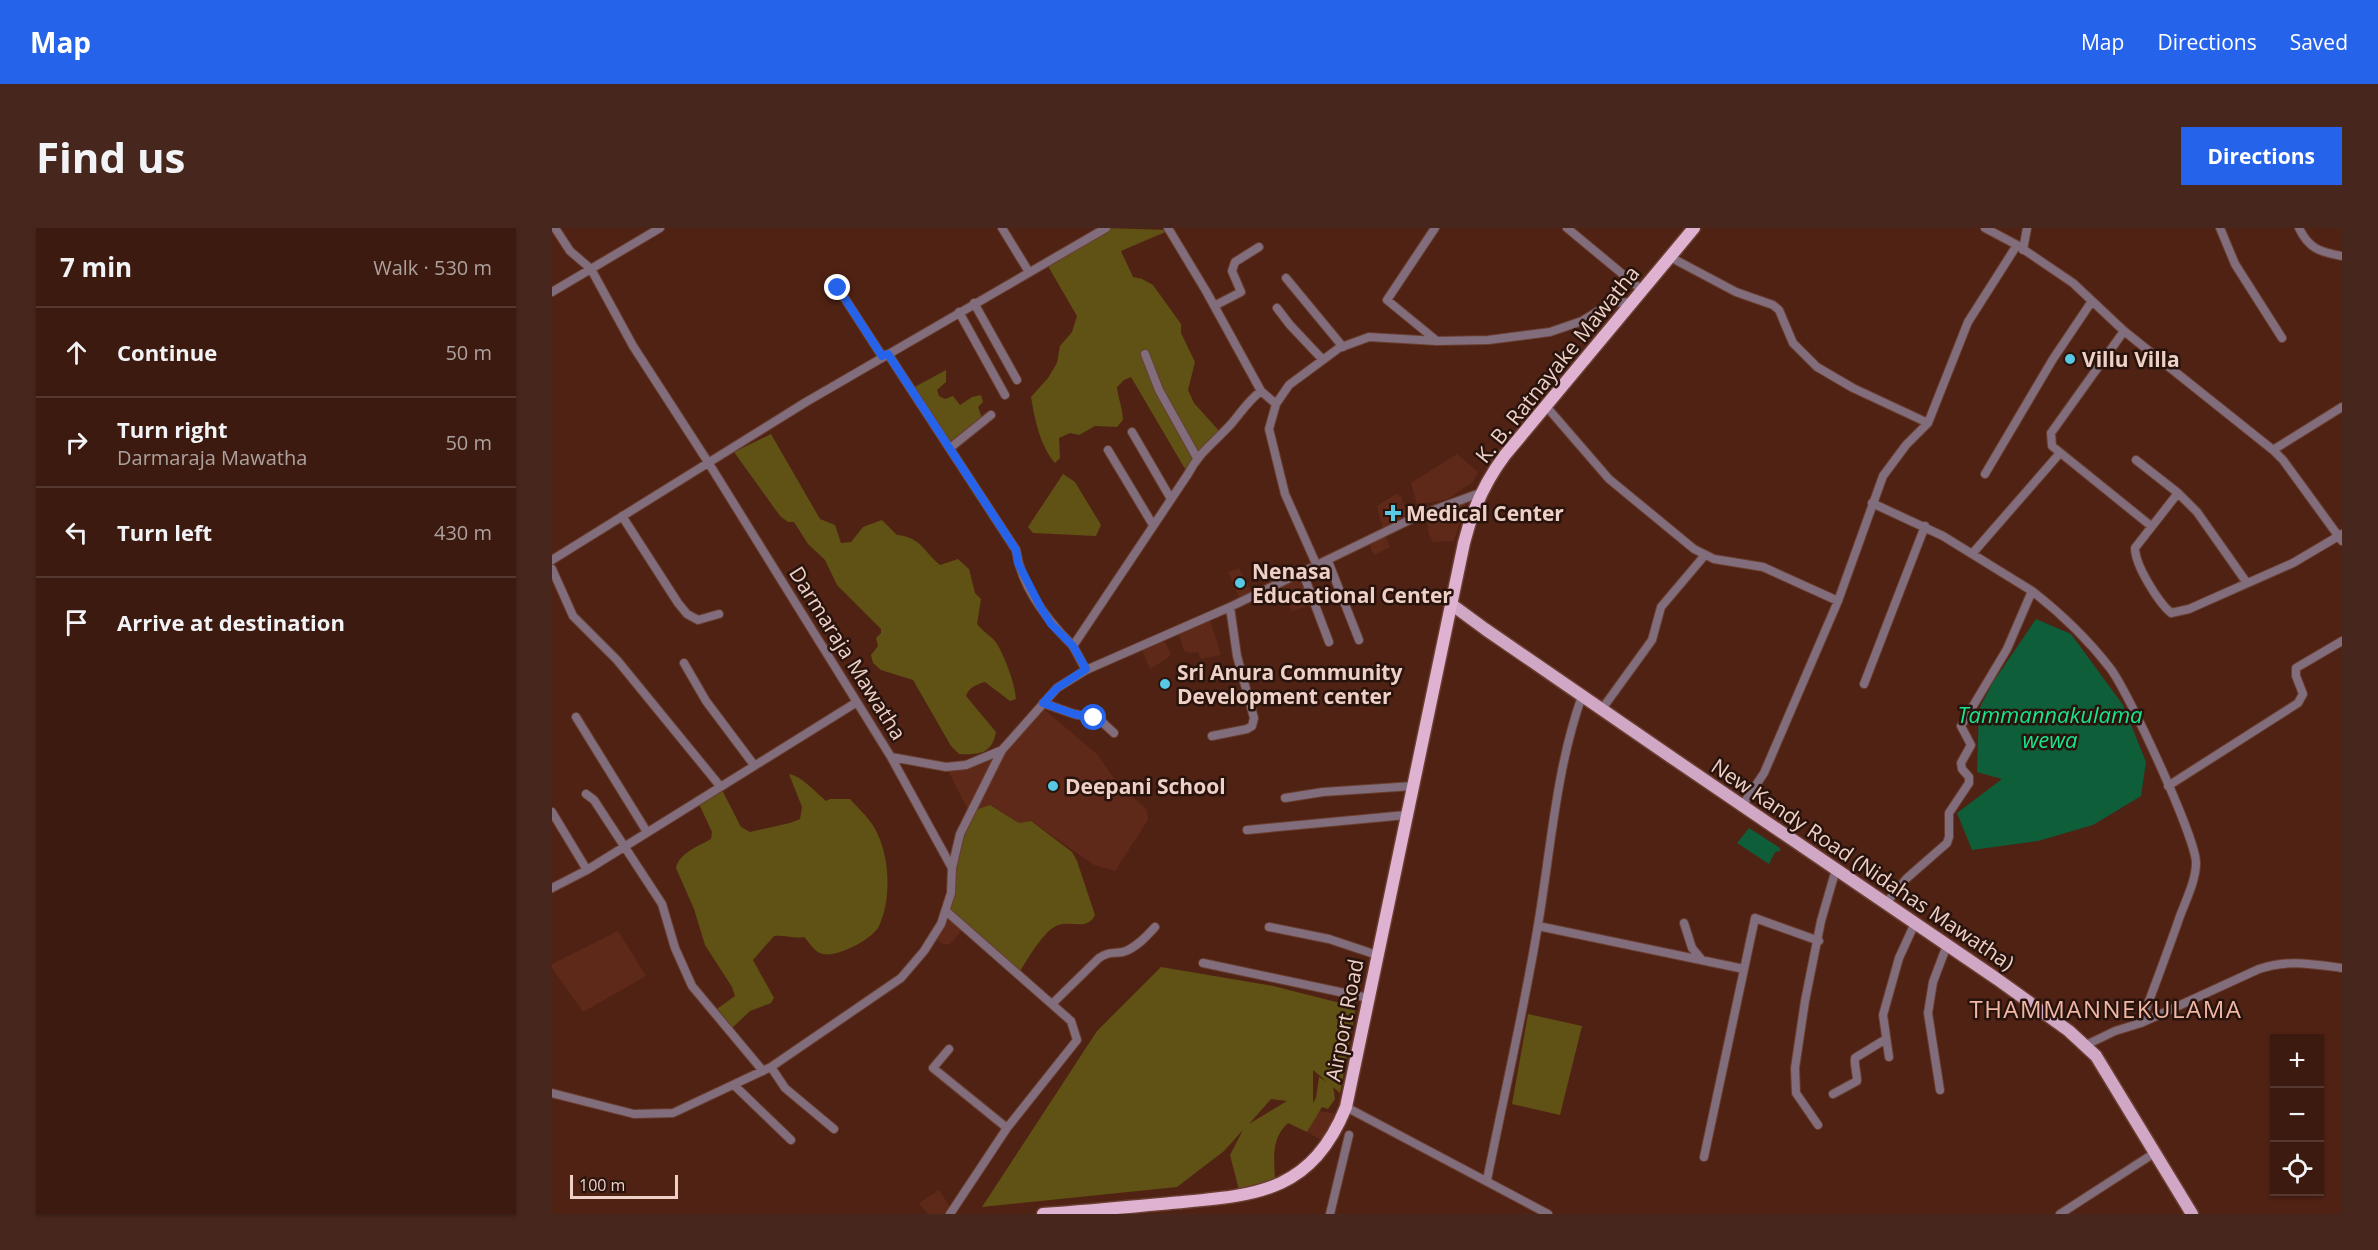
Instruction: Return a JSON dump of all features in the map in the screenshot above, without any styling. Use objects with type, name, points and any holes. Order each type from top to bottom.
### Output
[{"type":"highway","name":"K. B. Ratnayake Mawatha","points":[[1451,604],[1467,530],[1480,493],[1494,469],[1694,228]]},
{"type":"highway","name":"Airport Road","points":[[1043,1214],[1227,1198],[1258,1192],[1289,1179],[1309,1165],[1327,1144],[1346,1107],[1451,604]]},
{"type":"main road","name":"New Kandy Road (Nidahas Mawatha)","points":[[1451,604],[2026,999],[2086,1045],[2096,1056],[2192,1214]]},
{"type":"street","name":"Darmaraja Mawatha","points":[[555,228],[570,250],[591,269],[633,346],[708,462],[891,757],[946,767],[966,765],[1002,750],[1057,688],[1086,669],[1230,607],[1420,515],[1480,493]]},
{"type":"street","points":[[552,292],[660,228]]},
{"type":"street","points":[[1002,228],[1029,272]]},
{"type":"street","points":[[552,560],[885,355],[1106,228]]},
{"type":"street","points":[[1168,228],[1261,391],[1276,404]]},
{"type":"street","points":[[1435,228],[1387,300],[1437,341]]},
{"type":"street","points":[[1567,228],[1642,291]]},
{"type":"street","points":[[1985,228],[2073,283],[2124,331],[2273,450],[2341,537],[2293,563],[2176,614],[2171,613],[2158,598],[2135,555],[2135,548],[2178,493]]},
{"type":"street","points":[[1742,806],[1764,772],[1838,601],[1883,476],[1894,459],[1928,423],[1968,322],[2020,248],[2027,228]]},
{"type":"street","points":[[2220,228],[2235,264],[2282,338]]},
{"type":"street","points":[[2300,228],[2305,240],[2312,247],[2326,254],[2342,256]]},
{"type":"street","points":[[1214,306],[1241,292],[1232,271],[1235,262],[1259,247]]},
{"type":"street","points":[[1670,257],[1736,292],[1773,305],[1779,310],[1793,344],[1817,367],[1928,423]]},
{"type":"street","points":[[1286,278],[1343,346]]},
{"type":"street","points":[[838,288],[950,448],[1016,550],[1018,563],[1051,624],[1073,646],[1086,669]]},
{"type":"street","points":[[1985,474],[2053,358],[2092,301]]},
{"type":"street","points":[[1317,566],[1285,494],[1274,457],[1269,429],[1276,404],[1289,385],[1343,346],[1370,337],[1437,341],[1488,340],[1550,333],[1582,321],[1611,303],[1632,302]]},
{"type":"street","points":[[974,303],[1017,380]]},
{"type":"street","points":[[1277,308],[1323,360]]},
{"type":"street","points":[[959,312],[1005,395]]},
{"type":"street","points":[[2124,331],[2051,433],[2052,446],[2151,526]]},
{"type":"street","points":[[1145,354],[1159,390],[1197,458]]},
{"type":"street","points":[[1073,646],[1197,458],[1232,423],[1250,399],[1261,391]]},
{"type":"street","points":[[1545,405],[1609,479],[1705,555],[1714,559],[1763,567],[1838,601]]},
{"type":"street","points":[[2273,450],[2342,407]]},
{"type":"street","points":[[950,448],[991,415]]},
{"type":"street","points":[[1132,432],[1171,499]]},
{"type":"street","points":[[1108,450],[1153,525]]},
{"type":"street","points":[[1972,554],[2060,453]]},
{"type":"street","points":[[2136,460],[2178,493],[2197,512],[2247,583]]},
{"type":"street","points":[[1872,503],[1925,526],[2032,591],[2111,669],[2123,688],[2168,786],[2195,852],[2196,865],[2188,895],[2142,1023]]},
{"type":"street","points":[[622,516],[687,614],[698,620],[719,614]]},
{"type":"street","points":[[1864,684],[1925,526]]},
{"type":"street","points":[[1602,709],[1652,640],[1661,607],[1705,555]]},
{"type":"street","points":[[1328,561],[1359,640]]},
{"type":"street","points":[[552,569],[573,616],[617,660],[720,786]]},
{"type":"street","points":[[1303,573],[1329,642]]},
{"type":"street","points":[[1886,903],[1907,878],[1947,843],[1949,813],[1969,783],[1969,777],[1962,769],[1961,763],[1971,745],[1961,726],[2007,649],[2032,591]]},
{"type":"street","points":[[1212,736],[1247,729],[1252,726],[1254,718],[1237,656],[1230,607]]},
{"type":"street","points":[[2168,786],[2298,703],[2303,694],[2296,676],[2296,668],[2302,662],[2342,641]]},
{"type":"street","points":[[684,663],[706,700],[754,765]]},
{"type":"street","points":[[1487,1180],[1538,926],[1558,790],[1582,696]]},
{"type":"street","points":[[552,888],[587,870],[857,702]]},
{"type":"street","points":[[1043,703],[1074,714],[1094,718],[1114,733]]},
{"type":"street","points":[[576,717],[647,832]]},
{"type":"street","points":[[552,1093],[634,1114],[673,1113],[767,1069],[901,978],[924,951],[941,924],[951,893],[952,868],[963,827],[1002,750]]},
{"type":"street","points":[[891,757],[952,868]]},
{"type":"street","points":[[1285,798],[1323,792],[1413,786]]},
{"type":"street","points":[[586,794],[594,800],[662,904],[675,948],[692,986],[785,1088],[834,1129]]},
{"type":"street","points":[[552,812],[587,870]]},
{"type":"street","points":[[1247,830],[1406,815]]},
{"type":"street","points":[[1818,1125],[1796,1093],[1795,1068],[1805,1001],[1819,941],[1821,921],[1836,869]]},
{"type":"street","points":[[946,911],[1071,1021],[1077,1040],[1007,1128],[950,1214]]},
{"type":"street","points":[[1704,1157],[1755,918],[1819,941]]},
{"type":"street","points":[[1684,923],[1692,948],[1702,960]]},
{"type":"street","points":[[1889,1057],[1883,1015],[1899,958],[1915,924]]},
{"type":"street","points":[[1538,926],[1744,969]]},
{"type":"street","points":[[1052,1004],[1099,958],[1108,952],[1122,952],[1130,949],[1155,927]]},
{"type":"street","points":[[1269,927],[1329,939],[1377,955]]},
{"type":"street","points":[[1940,1090],[1928,1013],[1933,982],[1947,945]]},
{"type":"street","points":[[2086,1045],[2115,1031],[2142,1023],[2274,964],[2293,962],[2342,968]]},
{"type":"street","points":[[1203,963],[1368,998]]},
{"type":"street","points":[[1833,1094],[1857,1081],[1854,1065],[1856,1058],[1886,1040]]},
{"type":"street","points":[[950,1049],[933,1068],[1007,1128]]},
{"type":"street","points":[[734,1085],[791,1140]]},
{"type":"street","points":[[1346,1107],[1548,1214]]},
{"type":"street","points":[[1330,1214],[1348,1135]]},
{"type":"street","points":[[2060,1214],[2156,1152]]},
{"type":"shaded area","points":[[1104,228],[1170,230],[1121,251],[1133,277],[1153,285],[1181,324],[1181,333],[1195,362],[1188,390],[1194,403],[1221,433],[1188,474],[1131,377],[1117,387],[1123,420],[1117,427],[1095,426],[1079,435],[1070,433],[1059,438],[1060,458],[1055,463],[1045,449],[1039,432],[1031,397],[1048,378],[1057,363],[1060,346],[1072,332],[1077,316],[1049,268],[1049,261]]},
{"type":"shaded area","points":[[946,370],[946,382],[937,390],[939,396],[945,399],[953,396],[960,405],[972,397],[981,395],[983,402],[978,407],[982,418],[948,444],[911,389]]},
{"type":"shaded area","points":[[771,434],[820,519],[835,525],[841,543],[851,542],[863,527],[882,520],[897,535],[917,542],[940,565],[958,559],[969,569],[975,593],[981,599],[977,624],[1000,649],[1012,678],[1016,699],[1010,701],[985,682],[973,687],[967,693],[966,696],[996,732],[991,745],[984,752],[959,754],[951,746],[913,680],[881,670],[873,663],[871,655],[878,646],[876,638],[881,633],[881,629],[837,585],[825,560],[808,544],[794,522],[788,522],[780,516],[734,452]]},
{"type":"shaded area","points":[[1457,454],[1478,472],[1473,482],[1448,499],[1417,505],[1411,483]]},
{"type":"shaded area","points":[[1063,474],[1075,482],[1101,525],[1096,536],[1033,533],[1028,527]]},
{"type":"shaded area","name":"Medical Center","points":[[1396,494],[1401,496],[1409,520],[1385,533],[1390,547],[1375,555],[1371,550],[1370,541],[1384,533],[1377,506]]},
{"type":"shaded area","points":[[1467,500],[1454,541],[1433,542],[1426,517]]},
{"type":"shaded area","name":"Nenasa Educational Center","points":[[1239,568],[1253,594],[1240,599],[1228,572]]},
{"type":"shaded area","points":[[1303,573],[1312,605],[1292,611],[1279,584]]},
{"type":"shaded area","points":[[1209,616],[1221,655],[1201,659],[1198,652],[1184,651],[1178,631]]},
{"type":"shaded area","points":[[1162,637],[1171,654],[1150,669],[1140,646]]},
{"type":"shaded area","name":"Deepani School","points":[[1040,706],[1097,754],[1116,781],[1147,810],[1148,820],[1115,871],[1094,865],[1031,821],[1019,823],[990,805],[969,812],[946,767],[1002,750]]},
{"type":"shaded area","points":[[789,774],[804,781],[826,801],[850,799],[872,823],[886,863],[886,903],[879,926],[869,937],[834,954],[818,952],[804,937],[774,936],[753,960],[774,998],[771,1003],[750,1011],[730,1030],[714,1011],[735,996],[732,987],[705,945],[694,909],[676,868],[685,854],[711,839],[712,832],[699,804],[722,790],[741,827],[750,832],[800,819],[802,807]]},
{"type":"shaded area","points":[[990,805],[1019,823],[1031,821],[1072,852],[1095,915],[1087,923],[1061,924],[1051,929],[1035,948],[1018,975],[946,911],[952,868],[969,812]]},
{"type":"shaded area","points":[[946,911],[964,928],[950,944],[943,944],[934,937]]},
{"type":"shaded area","points":[[618,931],[646,976],[583,1012],[552,968],[552,964]]},
{"type":"shaded area","points":[[1161,967],[1273,986],[1356,1007],[1340,1093],[1333,1087],[1335,1099],[1328,1109],[1322,1107],[1307,1132],[1288,1123],[1283,1129],[1276,1142],[1275,1179],[1239,1190],[1230,1155],[1243,1130],[1224,1151],[1177,1187],[982,1207],[1097,1031]],"holes":[[[1313,1070],[1327,1082],[1319,1077],[1313,1103]],[[1271,1099],[1287,1101],[1249,1124]]]},
{"type":"shaded area","points":[[1528,1014],[1582,1026],[1560,1115],[1512,1104]]},
{"type":"shaded area","points":[[1319,1111],[1335,1114],[1323,1141],[1307,1132]]},
{"type":"shaded area","points":[[939,1190],[952,1210],[947,1214],[928,1214],[919,1203]]},
{"type":"water","name":"Tammannakulama wewa","points":[[2036,619],[2071,634],[2123,705],[2146,762],[2141,796],[2093,825],[2038,841],[1972,850],[1957,813],[2002,779],[1977,772],[1979,709],[1993,682]]},
{"type":"water","points":[[1749,828],[1780,848],[1780,851],[1775,852],[1769,864],[1737,843]]},
{"type":"place","name":"Villu Villa","points":[[2070,359]]},
{"type":"place","name":"Medical Center","points":[[1393,513]]},
{"type":"place","name":"Nenasa Educational Center","points":[[1240,583]]},
{"type":"place","name":"Sri Anura Community Development center","points":[[1165,684]]},
{"type":"place","name":"Deepani School","points":[[1053,786]]},
{"type":"district","name":"THAMMANNEKULAMA","points":[[2106,1008]]},
{"type":"route","points":[[838,288],[882,356],[888,354],[948,444],[1016,550],[1018,563],[1051,624],[1073,646],[1086,669],[1057,688],[1043,703],[1074,714],[1094,718]]}]
